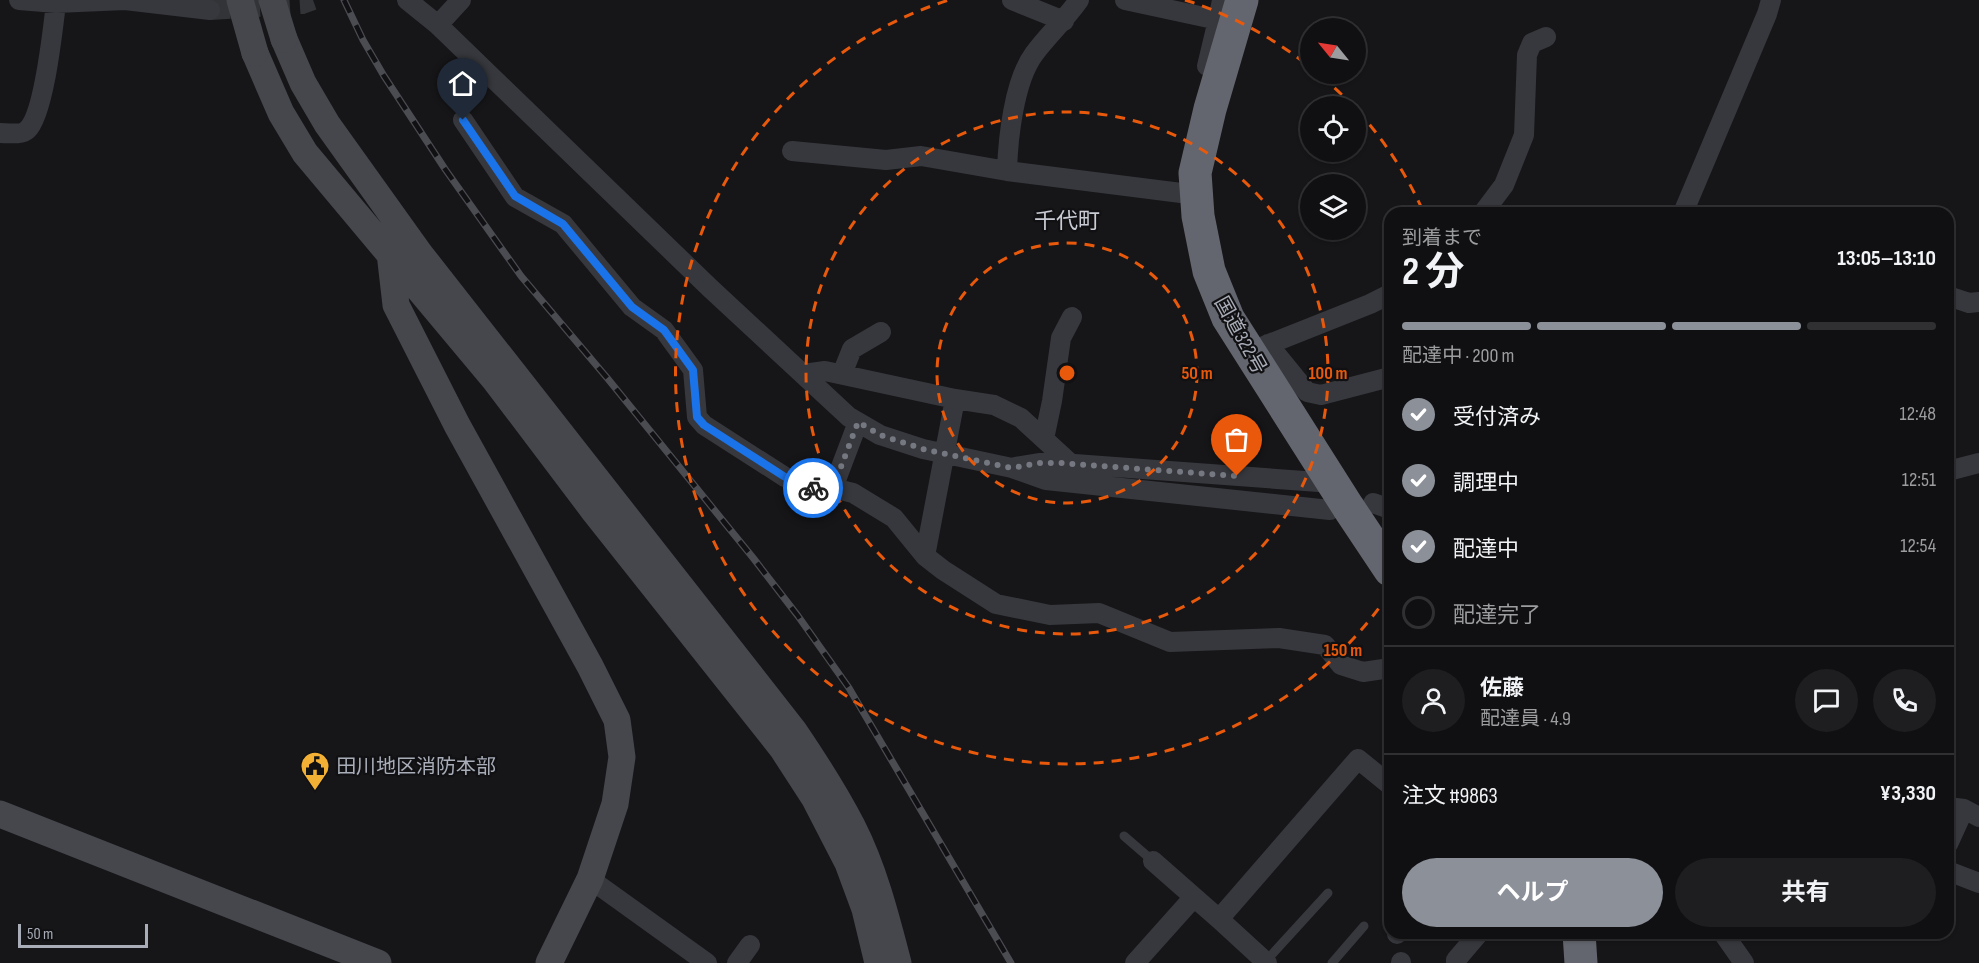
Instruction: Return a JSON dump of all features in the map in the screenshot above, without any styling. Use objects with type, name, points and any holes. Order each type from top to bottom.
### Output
[{"type":"highway","name":"国道322号","points":[[1230,10],[1220,74],[1196,173],[1198,216],[1209,271],[1228,318],[1258,348],[1331,497],[1384,563]]},
{"type":"highway","points":[[1579,939],[1581,963]]},
{"type":"street","points":[[20,0],[56,3],[125,0],[210,10]]},
{"type":"street","points":[[240,0],[255,53],[281,113],[305,153],[390,253],[430,284]]},
{"type":"street","points":[[272,0],[284,39],[303,83],[327,124],[495,380],[594,511],[731,667],[794,731],[828,782],[853,828],[879,892],[898,963]]},
{"type":"street","points":[[406,0],[438,25],[710,288],[849,417],[880,435],[923,449],[1012,468],[1046,480],[1331,497]]},
{"type":"street","points":[[438,25],[461,0]]},
{"type":"street","points":[[1012,0],[1064,21]]},
{"type":"street","points":[[1007,171],[1008,141],[1023,73],[1034,54],[1064,21],[1079,0]]},
{"type":"street","points":[[1125,0],[1230,10]]},
{"type":"street","points":[[1222,0],[1230,10]]},
{"type":"street","points":[[1686,207],[1767,14],[1770,0]]},
{"type":"street","points":[[0,133],[28,130],[34,119],[46,75],[56,3]]},
{"type":"street","points":[[1488,207],[1504,185],[1524,135],[1527,55],[1532,43],[1546,38]]},
{"type":"street","points":[[463,120],[515,196],[563,224],[632,307],[664,330],[693,370],[697,417],[704,425],[785,477],[811,488],[833,488],[853,494],[894,518],[925,556],[996,604],[1050,615],[1099,613],[1170,642],[1279,638],[1325,645],[1341,666],[1363,672],[1384,669]]},
{"type":"street","points":[[792,151],[886,160],[921,156],[1007,171],[1197,195]]},
{"type":"street","points":[[390,253],[396,305],[457,425],[617,720],[622,757],[615,804],[590,879],[549,963]]},
{"type":"street","points":[[404,319],[412,301],[430,284]]},
{"type":"street","points":[[1384,297],[1258,348],[1307,392],[1321,394],[1384,378]]},
{"type":"street","points":[[1954,298],[1970,303],[1979,302]]},
{"type":"street","points":[[1044,439],[1061,338],[1072,317]]},
{"type":"street","points":[[842,374],[852,349],[881,332]]},
{"type":"street","points":[[803,374],[825,370],[955,399],[994,405],[1021,418],[1070,463]]},
{"type":"street","points":[[925,556],[955,399]]},
{"type":"street","points":[[833,488],[858,422]]},
{"type":"street","points":[[1012,468],[1039,463],[1070,463],[1331,497]]},
{"type":"street","points":[[1954,469],[1979,463]]},
{"type":"street","points":[[731,667],[816,799],[848,863],[865,909],[878,963]]},
{"type":"street","points":[[1219,919],[1358,759],[1384,780]]},
{"type":"street","points":[[1954,832],[1964,811]]},
{"type":"street","points":[[0,813],[378,963]]},
{"type":"street","points":[[1153,861],[1219,919],[1255,959]]},
{"type":"street","points":[[1954,873],[1979,883]]},
{"type":"street","points":[[590,879],[706,963]]},
{"type":"street","points":[[1140,961],[1194,897]]},
{"type":"street","points":[[1456,963],[1474,939]]},
{"type":"street","points":[[1727,939],[1744,963]]},
{"type":"street","points":[[737,963],[750,945]]},
{"type":"lane","points":[[1124,836],[1153,861]]},
{"type":"lane","points":[[1255,959],[1328,893]]},
{"type":"lane","points":[[1332,963],[1364,926]]},
{"type":"tunnel","points":[[210,10],[302,4],[313,0]]},
{"type":"railway","points":[[344,0],[363,40],[384,76],[445,169],[521,276],[754,559],[849,688],[1011,963]]},
{"type":"way so far","points":[[813,488],[833,488],[858,422],[880,435],[923,449],[1012,468],[1039,463],[1060,463],[1237,476]]},
{"type":"place","name":"田川地区消防本部","points":[[315,792]]},
{"type":"district","name":"千代町","points":[[1067,220]]},
{"type":"route","points":[[463,120],[515,196],[563,224],[632,307],[664,330],[693,370],[697,417],[704,425],[785,477],[813,488]]}]
